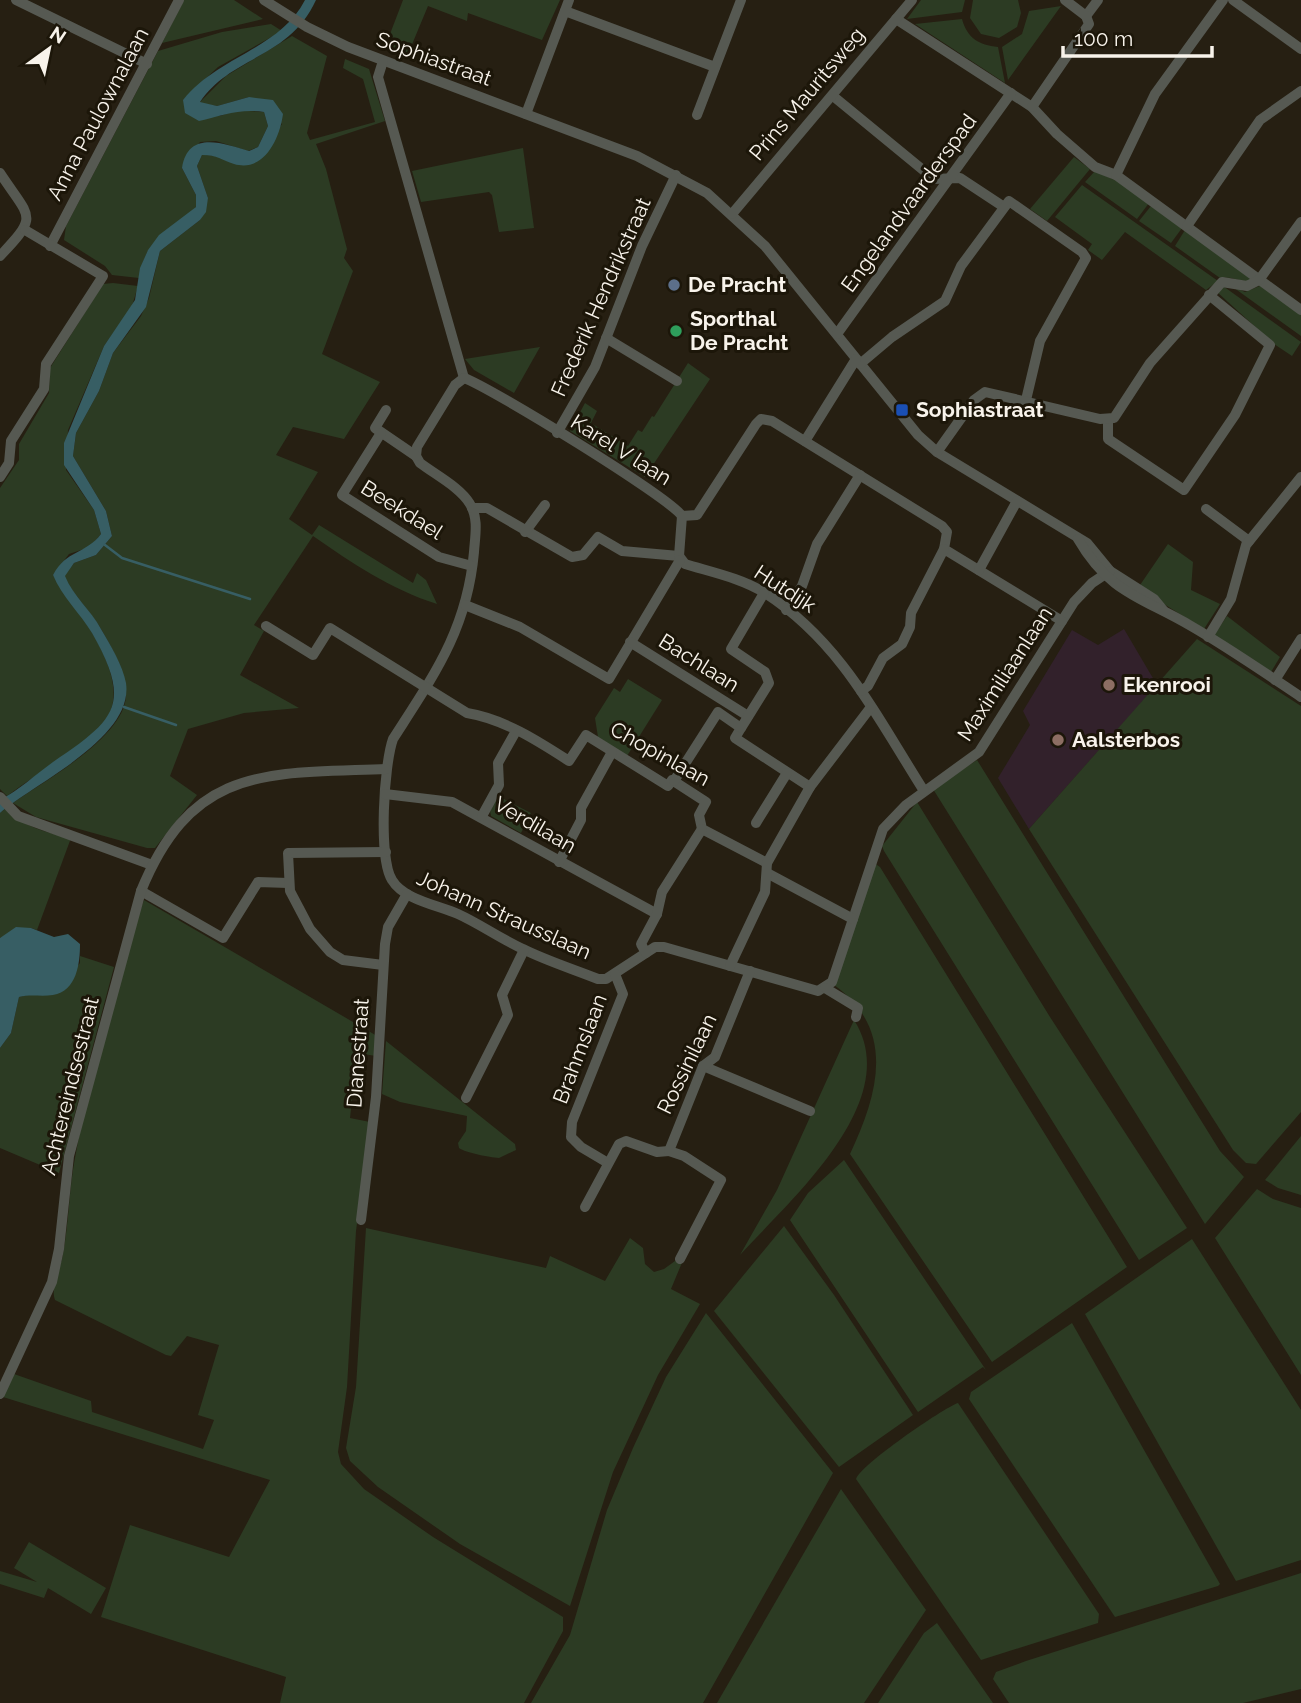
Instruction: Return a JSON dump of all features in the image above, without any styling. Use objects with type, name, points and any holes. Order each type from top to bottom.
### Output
[{"type":"street","points":[[16,0],[147,64]]},
{"type":"street","name":"Anna Paulownalaan","points":[[50,246],[179,0]]},
{"type":"street","name":"Sophiastraat","points":[[264,0],[307,27],[383,61],[526,114],[676,175],[707,193],[765,246],[908,423],[937,452],[1078,539],[1107,573],[1150,607],[1163,610],[1301,697]]},
{"type":"street","points":[[526,114],[569,0]]},
{"type":"street","points":[[697,115],[741,0]]},
{"type":"street","name":"Prins Mauritsweg","points":[[732,214],[912,0]]},
{"type":"street","points":[[1032,107],[1089,24],[1086,16],[1065,0]]},
{"type":"street","points":[[1086,16],[1098,0]]},
{"type":"street","points":[[1116,175],[1164,80],[1223,0]]},
{"type":"street","points":[[1233,0],[1301,49]]},
{"type":"street","points":[[565,11],[715,67]]},
{"type":"street","points":[[896,19],[1032,107],[1094,167],[1116,175],[1301,310]]},
{"type":"street","points":[[383,61],[378,77],[464,378],[455,385],[440,408],[417,447],[416,456]]},
{"type":"street","points":[[1187,226],[1260,120],[1301,90]]},
{"type":"street","name":"Engelandvaarderspad","points":[[836,334],[1011,93]]},
{"type":"street","points":[[833,96],[934,179],[960,178],[1073,245],[1086,258],[1041,341],[1026,400]]},
{"type":"street","points":[[0,173],[25,212],[28,222],[25,230],[0,256]]},
{"type":"street","name":"Frederik Hendrikstraat","points":[[557,433],[586,386],[642,246],[676,175]]},
{"type":"street","points":[[805,442],[858,362],[945,300],[961,266],[1006,204]]},
{"type":"street","points":[[937,452],[979,395],[992,392],[1108,419],[1119,413],[1150,363],[1209,295],[1222,282],[1247,286],[1259,280],[1301,222]]},
{"type":"street","points":[[0,477],[9,463],[11,441],[44,389],[46,364],[103,276],[25,230]]},
{"type":"street","points":[[1108,419],[1108,439],[1184,490],[1235,415],[1270,345],[1209,295]]},
{"type":"street","points":[[606,338],[677,381]]},
{"type":"street","name":"Karel V laan","points":[[464,378],[676,507],[682,516]]},
{"type":"street","name":"Beekdael","points":[[386,410],[375,428],[381,433],[342,495],[439,557],[472,566]]},
{"type":"street","points":[[465,605],[520,627],[609,679],[680,558],[682,516],[697,515],[761,419],[772,421],[942,526],[947,533],[944,548],[911,613],[910,627],[902,644],[883,658],[868,686],[861,691]]},
{"type":"street","points":[[381,433],[416,456],[420,463],[466,498],[472,508]]},
{"type":"street","points":[[786,610],[802,586],[817,544],[860,475]]},
{"type":"street","points":[[1208,637],[1229,605],[1249,541],[1301,477]]},
{"type":"street","points":[[979,570],[1017,501]]},
{"type":"street","points":[[525,532],[545,505]]},
{"type":"street","name":"Johann Strausslaan","points":[[472,508],[476,521],[465,605],[450,647],[393,739],[386,769],[387,869],[393,881],[407,894],[458,914],[524,950],[598,979],[606,979],[646,953]]},
{"type":"street","name":"Hutdijk","points":[[472,508],[486,509],[525,532],[579,558],[598,537],[622,551],[680,558],[764,593],[824,640],[861,691],[924,791]]},
{"type":"street","points":[[1206,509],[1249,541]]},
{"type":"street","points":[[944,548],[1062,621]]},
{"type":"street","name":"Maximiliaanlaan","points":[[924,791],[979,752],[1074,603],[1107,573]]},
{"type":"street","points":[[764,593],[731,649],[765,672],[769,683],[735,738],[810,787]]},
{"type":"street","name":"Chopinlaan","points":[[266,626],[313,655],[330,628],[467,713],[486,716],[569,761],[586,735],[668,786],[672,780],[706,802],[699,815],[702,829]]},
{"type":"street","points":[[1275,680],[1301,639]]},
{"type":"street","name":"Bachlaan","points":[[630,642],[748,716]]},
{"type":"street","points":[[730,966],[765,892],[767,868],[810,787],[871,707]]},
{"type":"street","points":[[674,781],[718,712],[741,728]]},
{"type":"street","points":[[482,816],[499,785],[501,777],[498,763],[516,731]]},
{"type":"street","points":[[559,862],[581,820],[581,808],[612,752]]},
{"type":"street","name":"Achtereindsestraat","points":[[0,1394],[52,1282],[59,1249],[69,1156],[141,891],[152,865],[183,820],[217,792],[239,782],[292,772],[386,769]]},
{"type":"street","points":[[756,823],[788,773]]},
{"type":"street","points":[[853,919],[702,829],[662,892],[657,914],[641,944],[646,953],[655,947],[664,947],[818,991],[825,988],[832,982],[883,830],[894,815],[924,791]]},
{"type":"street","name":"Verdilaan","points":[[385,794],[452,802],[550,853],[559,862],[657,914]]},
{"type":"street","points":[[0,797],[12,811],[38,824],[82,837],[152,865]]},
{"type":"street","points":[[383,965],[342,960],[330,953],[306,922],[288,883],[288,853],[386,852]]},
{"type":"street","points":[[141,891],[223,938],[258,882],[288,883]]},
{"type":"street","name":"Dianestraat","points":[[361,1220],[376,1097],[383,965],[388,927],[407,894]]},
{"type":"street","points":[[466,1098],[508,1015],[502,995],[524,950]]},
{"type":"street","name":"Rossinilaan","points":[[668,1151],[703,1066],[715,1057],[750,971]]},
{"type":"street","name":"Brahmslaan","points":[[608,1163],[581,1147],[571,1137],[572,1122],[623,993],[615,974]]},
{"type":"street","points":[[825,988],[858,1008],[856,1017]]},
{"type":"street","points":[[703,1066],[810,1111]]},
{"type":"street","points":[[585,1207],[620,1144],[626,1141],[657,1152],[668,1151],[684,1156],[721,1180],[680,1259]]},
{"type":"shaded area","points":[[1124,629],[1157,685],[1029,829],[998,778],[1030,725],[1023,711],[1072,630],[1098,645]]},
{"type":"green space","points":[[184,0],[234,0],[263,19],[162,43]]},
{"type":"green space","points":[[403,0],[560,0],[542,40],[468,13],[467,21],[428,6],[408,54],[385,47]]},
{"type":"green space","points":[[921,0],[965,0],[962,12],[907,19]]},
{"type":"green space","points":[[973,0],[1018,0],[1021,13],[1017,27],[999,38],[981,34],[970,18]]},
{"type":"green space","points":[[1061,6],[1008,80],[1002,47],[1022,34],[1029,11]]},
{"type":"green space","points":[[962,19],[971,36],[985,44],[998,47],[1005,83],[915,24]]},
{"type":"green space","points":[[271,24],[282,31],[218,67],[183,100],[220,116],[238,110],[264,112],[268,126],[258,147],[248,151],[216,141],[200,142],[182,168],[196,195],[196,207],[154,243],[143,263],[139,278],[112,275],[105,266],[64,240],[66,226],[158,51],[222,32]]},
{"type":"green space","points":[[292,36],[327,56],[307,133],[310,140],[375,122],[363,79],[343,68],[345,59],[369,69],[385,121],[316,144],[326,169],[347,249],[344,258],[353,271],[322,354],[380,382],[344,439],[293,427],[276,455],[318,472],[289,519],[312,535],[319,525],[413,583],[417,573],[426,580],[437,604],[387,583],[313,536],[254,625],[264,631],[240,675],[299,708],[244,713],[188,729],[170,776],[197,795],[155,848],[147,848],[36,817],[13,803],[63,770],[99,741],[123,710],[126,694],[121,669],[110,644],[64,576],[74,563],[96,555],[112,536],[106,511],[73,456],[76,433],[99,391],[113,353],[141,316],[149,298],[160,251],[200,220],[208,198],[197,166],[202,155],[253,162],[282,124],[249,97],[217,106],[199,103],[226,76]]},
{"type":"green space","points":[[523,148],[534,228],[499,232],[492,195],[489,192],[421,202],[412,171]]},
{"type":"green space","points":[[1074,157],[1090,169],[1047,221],[1030,209]]},
{"type":"green space","points":[[1095,171],[1119,182],[1149,203],[1137,219],[1085,182]]},
{"type":"green space","points":[[1082,185],[1218,281],[1206,290],[1125,232],[1102,260],[1088,250],[1092,244],[1055,217]]},
{"type":"green space","points":[[1151,206],[1182,228],[1171,243],[1139,221]]},
{"type":"green space","points":[[1185,230],[1254,280],[1220,278],[1175,246]]},
{"type":"green space","points":[[103,284],[138,286],[132,306],[104,346],[68,430],[66,470],[94,510],[101,534],[90,547],[69,554],[53,575],[91,630],[102,651],[114,693],[110,713],[88,739],[7,796],[0,789],[0,488],[19,460],[19,444],[49,393],[50,368]]},
{"type":"green space","points":[[1230,285],[1245,292],[1262,285],[1301,314],[1301,336]]},
{"type":"green space","points":[[1223,286],[1301,342],[1292,356],[1274,344],[1216,291]]},
{"type":"green space","points":[[540,347],[514,393],[474,370],[465,359]]},
{"type":"green space","points":[[688,363],[710,379],[645,477],[570,431],[585,403],[597,411],[591,423],[628,446],[638,430],[642,432],[652,416],[654,417]]},
{"type":"green space","points":[[1168,544],[1193,562],[1191,590],[1220,604],[1204,629],[1138,588]]},
{"type":"green space","points":[[1227,616],[1280,657],[1271,672],[1214,635]]},
{"type":"green space","points":[[1197,639],[1301,706],[1301,1112],[1256,1164],[1246,1163],[1233,1150],[1029,829]]},
{"type":"green space","points":[[628,679],[662,700],[627,756],[598,737],[595,718],[614,688],[620,692]]},
{"type":"green space","points":[[977,760],[1220,1151],[1244,1177],[1205,1224],[933,789]]},
{"type":"green space","points":[[498,796],[531,813],[521,833],[491,816],[490,811]]},
{"type":"green space","points":[[917,802],[1050,1017],[1187,1228],[1139,1260],[884,851],[882,846]]},
{"type":"green space","points":[[5,809],[27,825],[71,838],[37,930],[31,928],[0,938],[0,813]]},
{"type":"green space","points":[[874,863],[880,867],[1127,1267],[992,1362],[850,1154],[874,1086],[874,1042],[867,1022],[854,1003],[834,985]]},
{"type":"green space","points":[[144,900],[377,1036],[376,1056],[357,1053],[350,1118],[370,1122],[356,1231],[347,1387],[338,1452],[341,1464],[364,1489],[433,1537],[563,1617],[563,1631],[524,1703],[280,1703],[286,1677],[101,1617],[130,1525],[229,1557],[270,1480],[3,1397],[14,1374],[91,1401],[92,1412],[203,1449],[214,1420],[198,1415],[219,1345],[187,1336],[171,1356],[166,1355],[55,1300],[54,1295],[67,1230],[73,1170],[88,1094],[113,994]]},
{"type":"green space","points":[[80,956],[114,967],[59,1173],[0,1148],[0,1048],[11,1033],[19,997],[31,994],[53,995],[80,963]]},
{"type":"green space","points":[[854,1020],[866,1051],[865,1083],[853,1116],[811,1179],[740,1255],[777,1190]]},
{"type":"green space","points":[[386,1041],[515,1144],[516,1150],[499,1158],[462,1150],[458,1143],[466,1131],[467,1116],[400,1102],[382,1094]]},
{"type":"green space","points":[[1301,1136],[1301,1195],[1278,1188],[1265,1180]]},
{"type":"green space","points":[[844,1160],[986,1370],[983,1367],[918,1412],[790,1220],[808,1193]]},
{"type":"green space","points":[[1257,1189],[1273,1199],[1301,1208],[1301,1375],[1215,1238]]},
{"type":"green space","points":[[784,1226],[834,1295],[913,1415],[839,1467],[714,1311]]},
{"type":"green space","points":[[366,1228],[546,1268],[550,1256],[605,1281],[630,1238],[643,1248],[645,1264],[654,1272],[664,1269],[686,1253],[671,1289],[700,1304],[658,1375],[613,1472],[570,1606],[460,1544],[378,1487],[350,1461],[346,1448],[356,1387]]},
{"type":"green space","points":[[1192,1239],[1301,1410],[1301,1560],[1236,1581],[1085,1314]]},
{"type":"green space","points":[[706,1313],[833,1473],[703,1703],[531,1703],[570,1635],[607,1510],[633,1448],[666,1377]]},
{"type":"green space","points":[[1072,1323],[1220,1584],[1218,1586],[1115,1617],[969,1399],[971,1392]]},
{"type":"green space","points":[[958,1403],[1099,1614],[1098,1623],[981,1660],[856,1479],[871,1462],[920,1426]]},
{"type":"green space","points":[[841,1489],[926,1610],[864,1703],[717,1703]]},
{"type":"green space","points":[[29,1542],[106,1588],[91,1614],[48,1588],[44,1598],[0,1584],[0,1571],[37,1582],[14,1568]]},
{"type":"green space","points":[[1301,1573],[1301,1689],[1243,1703],[1009,1703],[993,1679],[996,1672],[1026,1661]]},
{"type":"green space","points":[[937,1623],[993,1703],[878,1703],[924,1633]]},
{"type":"water","points":[[305,0],[316,0],[305,19],[291,34],[228,75],[200,102],[217,106],[249,97],[273,100],[283,114],[278,133],[269,151],[254,163],[234,164],[202,155],[197,166],[208,198],[206,212],[200,220],[160,251],[146,307],[113,353],[99,391],[76,433],[73,456],[106,511],[112,536],[96,555],[74,563],[65,576],[97,622],[119,662],[126,683],[124,703],[115,722],[80,757],[0,813],[0,800],[74,747],[103,722],[111,709],[114,694],[105,657],[53,575],[64,561],[101,534],[94,510],[64,465],[64,443],[104,346],[135,300],[140,268],[148,250],[159,235],[196,207],[196,195],[182,168],[185,156],[191,148],[208,142],[249,151],[258,147],[268,126],[264,112],[255,111],[231,113],[199,121],[185,113],[183,100],[213,73],[280,30],[294,17]]},
{"type":"water","points":[[16,927],[31,928],[54,937],[68,934],[80,944],[79,959],[76,975],[61,992],[49,996],[19,997],[11,1033],[0,1048],[0,938]]},
{"type":"waterway","points":[[105,545],[122,558],[250,599]]},
{"type":"waterway","points":[[124,707],[176,725]]},
{"type":"place","name":"De Pracht","points":[[674,285]]},
{"type":"place","name":"Sporthal De Pracht","points":[[676,331]]},
{"type":"place","name":"Sophiastraat","points":[[902,410]]},
{"type":"place","name":"Ekenrooi","points":[[1109,685]]},
{"type":"place","name":"Aalsterbos","points":[[1058,740]]}]
